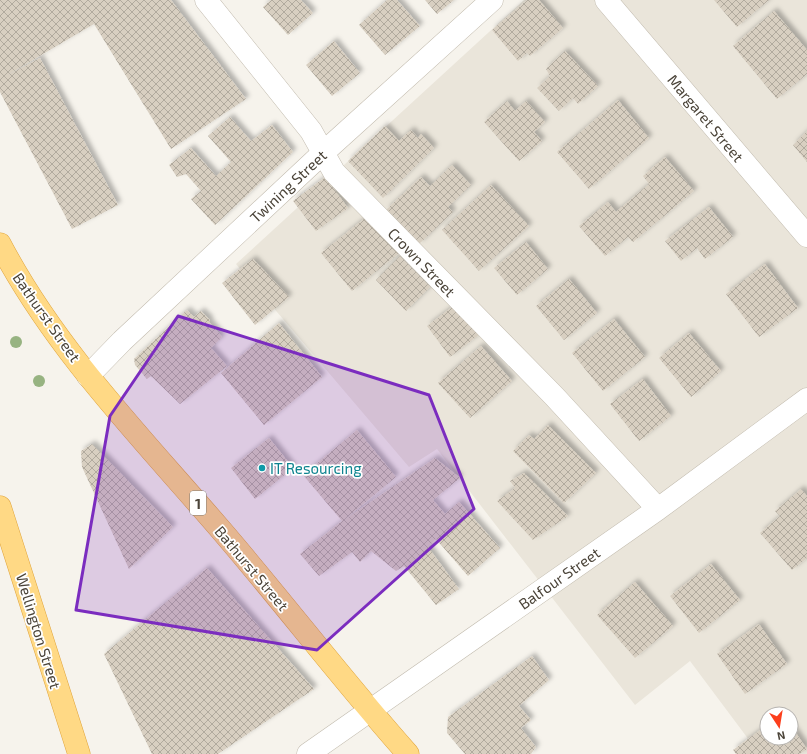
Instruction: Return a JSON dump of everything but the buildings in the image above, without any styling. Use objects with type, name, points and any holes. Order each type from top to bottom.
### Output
[{"type":"highway","name":"Bathurst Street","points":[[0,244],[37,308],[88,376],[236,547],[370,711],[408,754]]},
{"type":"highway","name":"Wellington Street","points":[[0,508],[79,754]]},
{"type":"street","name":"Crown Street","points":[[206,0],[311,131],[334,172],[554,396],[658,509]]},
{"type":"street","name":"Twining Street","points":[[88,376],[122,341],[324,152],[492,0]]},
{"type":"street","name":"Margaret Street","points":[[606,0],[807,236]]},
{"type":"street","name":"Balfour Street","points":[[308,754],[658,509],[807,399]]},
{"type":"highlighted area","points":[[178,316],[429,395],[474,509],[317,650],[76,610],[110,416]]},
{"type":"shaded area","points":[[524,0],[807,0],[807,754],[739,754],[752,744],[690,661],[635,705],[437,449],[409,467],[236,264]]},
{"type":"place","name":"IT Resourcing","points":[[262,468]]}]
